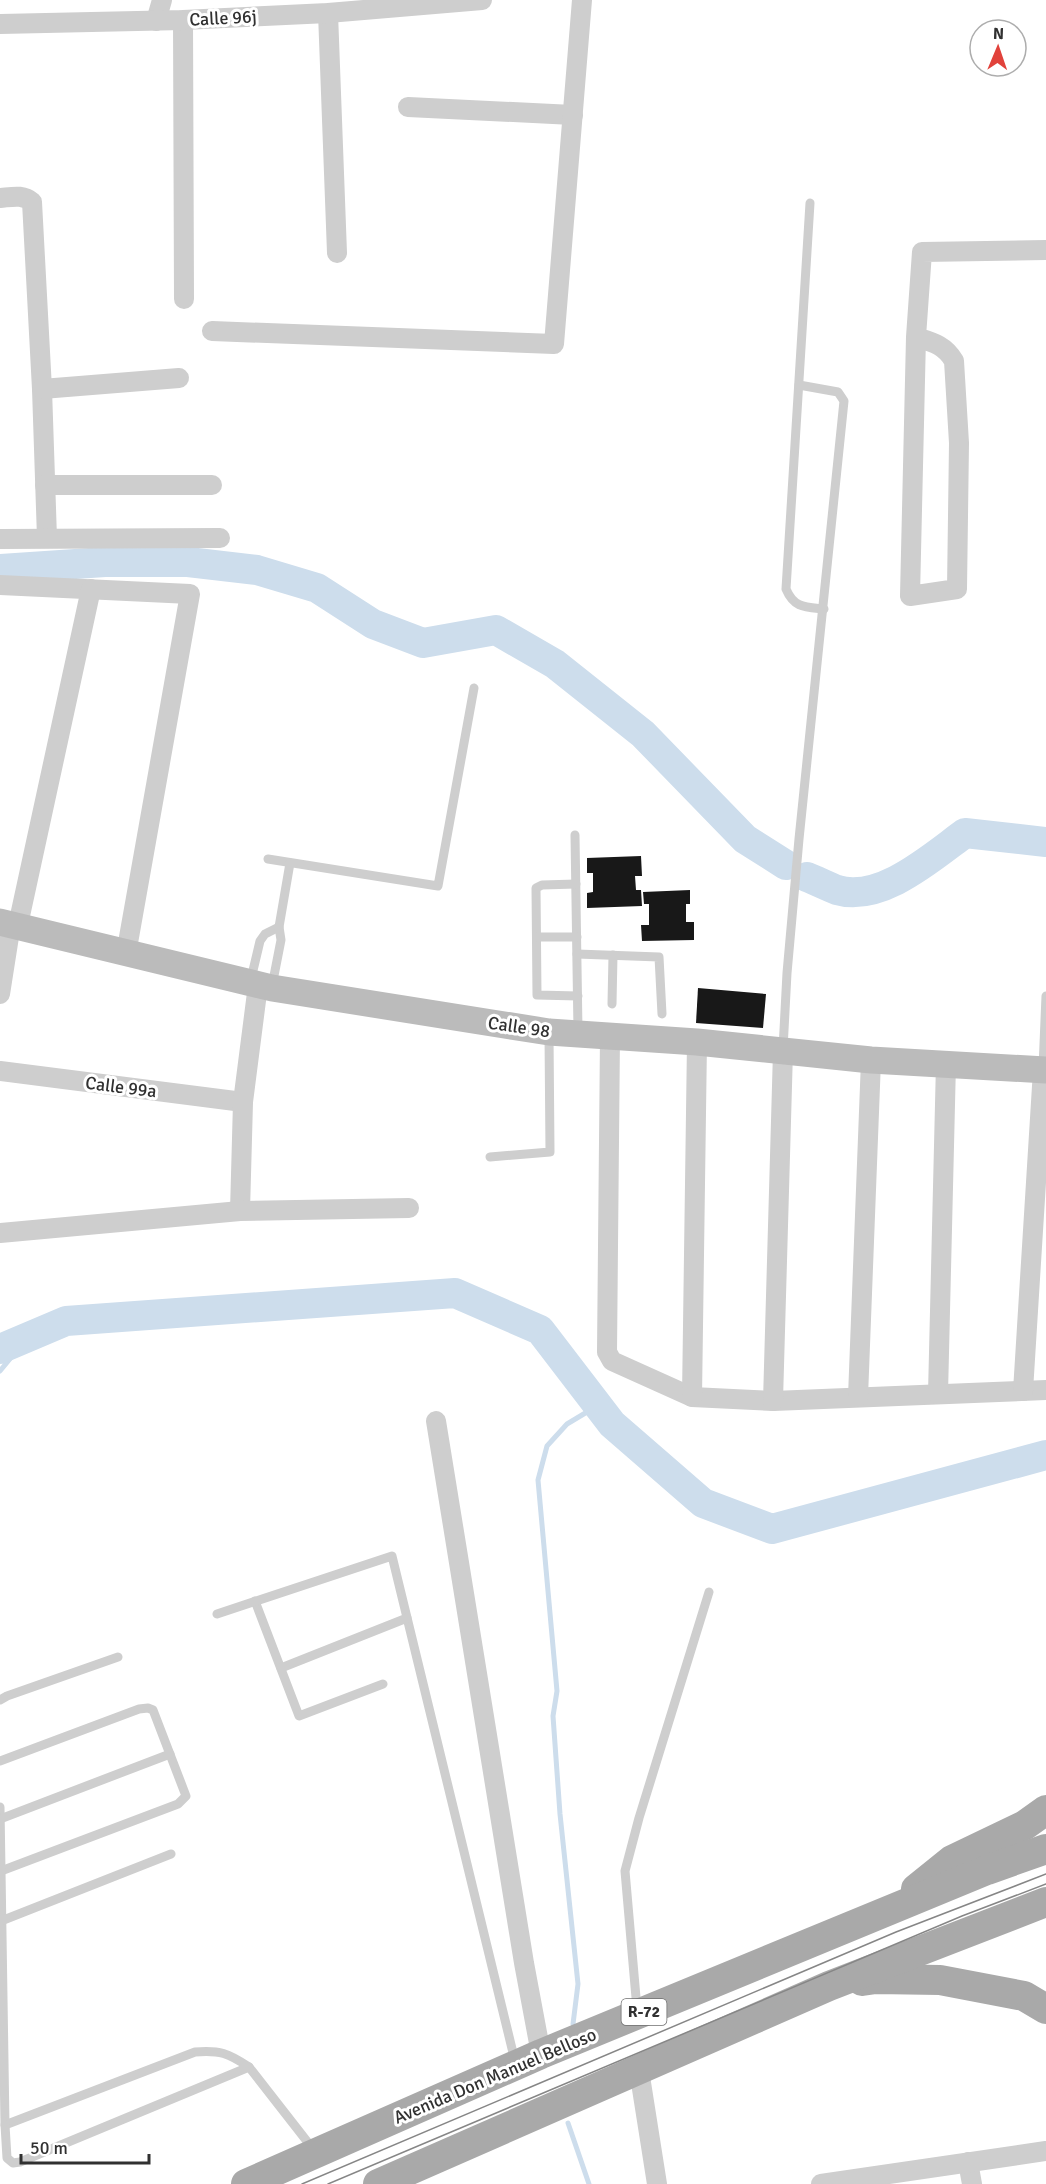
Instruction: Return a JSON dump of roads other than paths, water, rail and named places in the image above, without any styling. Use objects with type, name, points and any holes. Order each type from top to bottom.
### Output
[{"type":"main road","points":[[891,1909],[952,1860],[1025,1825],[1046,1810]]},
{"type":"main road","name":"Avenida Don Manuel Belloso","points":[[246,2184],[638,2014],[987,1870],[1046,1849]]},
{"type":"main road","points":[[378,2184],[830,1986],[1046,1902]]},
{"type":"main road","points":[[830,1986],[876,1979],[940,1980],[1024,1996],[1046,2009]]},
{"type":"street","points":[[156,21],[162,0]]},
{"type":"street","name":"Calle 96j","points":[[0,24],[156,21],[328,13],[482,0]]},
{"type":"street","points":[[212,331],[554,344],[582,0]]},
{"type":"street","points":[[328,13],[337,253]]},
{"type":"street","points":[[183,20],[184,299]]},
{"type":"street","points":[[408,107],[573,115]]},
{"type":"street","points":[[0,198],[21,196],[32,202],[47,538]]},
{"type":"street","points":[[916,337],[940,345],[949,352],[954,361],[958,442],[957,588],[910,596],[916,337],[922,252],[1046,250]]},
{"type":"street","points":[[42,388],[179,378]]},
{"type":"street","points":[[45,485],[212,485]]},
{"type":"street","points":[[0,540],[220,538]]},
{"type":"street","points":[[0,585],[190,594],[126,954]]},
{"type":"street","points":[[0,994],[10,924],[91,589]]},
{"type":"street","name":"Calle 98","points":[[10,924],[260,985],[549,1032],[697,1042],[871,1060],[1045,1070]]},
{"type":"street","points":[[240,1211],[243,1102],[260,985]]},
{"type":"street","points":[[610,1036],[607,1352],[612,1361],[692,1397],[773,1401],[1046,1390]]},
{"type":"street","points":[[692,1397],[697,1042]]},
{"type":"street","points":[[773,1401],[783,1050]]},
{"type":"street","points":[[858,1397],[871,1060]]},
{"type":"street","points":[[938,1394],[946,1063]]},
{"type":"street","points":[[1023,1391],[1045,1070]]},
{"type":"street","name":"Calle 99a","points":[[0,1071],[243,1102]]},
{"type":"street","points":[[0,1233],[240,1211],[410,1208]]},
{"type":"street","points":[[436,1421],[524,1963],[529,2060]]},
{"type":"street","points":[[639,2070],[657,2184]]},
{"type":"street","points":[[821,2184],[1046,2151]]},
{"type":"street","points":[[968,2163],[972,2184]]},
{"type":"lane","points":[[810,203],[786,589],[790,599],[797,605],[824,609]]},
{"type":"lane","points":[[783,1050],[787,973],[799,839],[844,400],[838,392],[799,385]]},
{"type":"lane","points":[[268,859],[438,886],[474,688]]},
{"type":"lane","points":[[575,835],[578,1034]]},
{"type":"lane","points":[[260,985],[281,940],[279,927],[290,863]]},
{"type":"lane","points":[[576,884],[537,886],[537,995],[578,996]]},
{"type":"lane","points":[[260,985],[260,941],[265,934],[279,927]]},
{"type":"lane","points":[[537,937],[577,937]]},
{"type":"lane","points":[[577,954],[659,957],[662,1014]]},
{"type":"lane","points":[[612,1004],[613,955]]},
{"type":"lane","points":[[1045,1070],[1046,996]]},
{"type":"lane","points":[[490,1157],[550,1152],[549,1032]]},
{"type":"lane","points":[[217,1614],[392,1556],[529,2060]]},
{"type":"lane","points":[[638,2014],[625,1871],[639,1818],[709,1592]]},
{"type":"lane","points":[[255,1601],[299,1716],[382,1684]]},
{"type":"lane","points":[[281,1668],[407,1618]]},
{"type":"lane","points":[[0,1700],[118,1657]]},
{"type":"lane","points":[[0,1761],[143,1708],[153,1710],[186,1796],[182,1802],[1,1871]]},
{"type":"lane","points":[[0,1819],[171,1754]]},
{"type":"lane","points":[[0,1807],[7,2158],[12,2163],[20,2162],[249,2067]]},
{"type":"lane","points":[[2,1921],[171,1854]]},
{"type":"lane","points":[[5,2125],[195,2052],[218,2050],[237,2058],[249,2067],[316,2154]]},
{"type":"waterway","points":[[0,569],[105,562],[188,562],[257,570],[317,588],[373,624],[423,643],[496,630],[555,664],[643,734],[745,839],[786,865]]},
{"type":"waterway","points":[[807,877],[837,890],[854,892],[871,890],[888,884],[922,865],[965,833],[1046,842]]},
{"type":"waterway","points":[[0,1349],[66,1321],[455,1293],[540,1330],[612,1424],[703,1503],[772,1529],[1046,1455]]},
{"type":"waterway","points":[[0,1371],[28,1337]]},
{"type":"waterway","points":[[573,2024],[578,1984],[560,1814],[553,1716],[557,1691],[538,1480],[547,1446],[567,1424],[597,1406]]},
{"type":"waterway","points":[[568,2123],[589,2184]]},
{"type":"tram line","points":[[302,2184],[896,1932],[1046,1874]]},
{"type":"tram line","points":[[328,2184],[962,1916],[1046,1884]]}]
